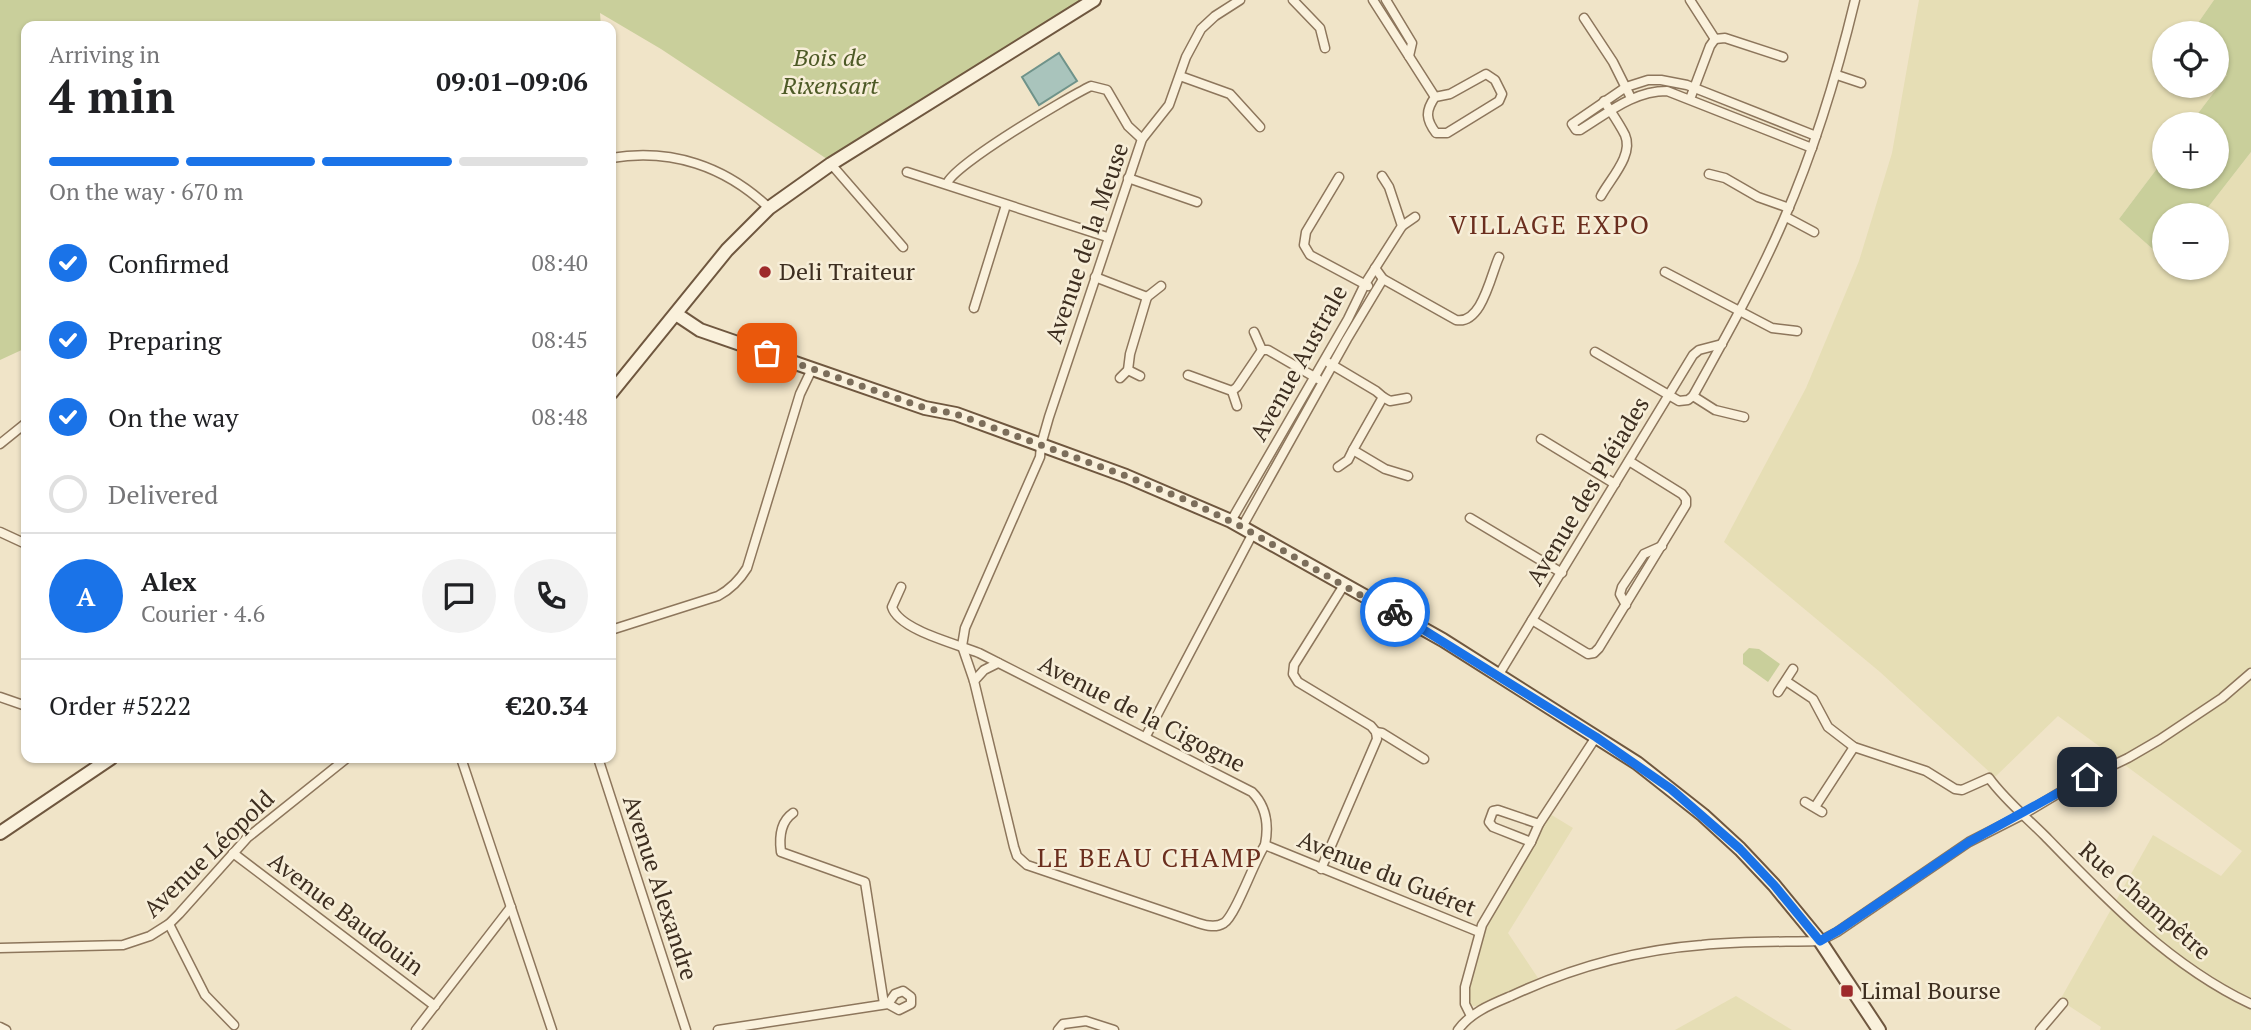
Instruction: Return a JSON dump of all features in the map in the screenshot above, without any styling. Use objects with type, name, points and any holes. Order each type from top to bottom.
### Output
[{"type":"street","points":[[616,387],[727,250],[790,191],[1094,0]]},
{"type":"street","name":"Avenue de la Meuse","points":[[1041,446],[1142,139],[1169,105],[1190,46],[1201,29],[1240,0]]},
{"type":"street","points":[[1293,0],[1320,28],[1325,48]]},
{"type":"street","points":[[1373,0],[1435,97]]},
{"type":"street","points":[[1386,0],[1412,43],[1409,56]]},
{"type":"street","points":[[1690,0],[1715,38]]},
{"type":"street","points":[[1744,417],[1715,410],[1693,396],[1741,310],[1786,217],[1837,75],[1855,0]]},
{"type":"street","points":[[1584,18],[1613,62],[1631,97]]},
{"type":"street","points":[[1715,38],[1726,38],[1783,57]]},
{"type":"street","points":[[1690,99],[1715,38]]},
{"type":"street","points":[[1484,74],[1492,76],[1502,94],[1499,101],[1442,134],[1436,133],[1427,117],[1435,97],[1450,94],[1484,74]]},
{"type":"street","points":[[1837,75],[1861,83]]},
{"type":"street","points":[[1180,76],[1230,94],[1260,127]]},
{"type":"street","points":[[1812,148],[1667,91],[1631,97],[1580,130],[1573,128],[1575,120],[1626,87],[1648,80],[1661,80],[1695,88],[1816,136]]},
{"type":"street","points":[[947,184],[947,180],[966,163],[1091,86],[1107,90],[1128,125],[1142,139]]},
{"type":"street","points":[[1601,196],[1625,156],[1627,145],[1626,136],[1604,101]]},
{"type":"street","points":[[616,158],[656,155],[685,159],[715,170],[769,208]]},
{"type":"street","points":[[831,164],[903,247]]},
{"type":"street","points":[[907,173],[1108,237]]},
{"type":"street","points":[[1709,174],[1725,178],[1758,197],[1788,208]]},
{"type":"street","points":[[1382,176],[1393,196],[1402,226]]},
{"type":"street","points":[[1339,177],[1306,232],[1304,245],[1310,255],[1375,290]]},
{"type":"street","points":[[1128,178],[1197,202]]},
{"type":"street","points":[[974,308],[1006,205]]},
{"type":"street","points":[[1786,217],[1814,232]]},
{"type":"street","name":"Avenue Australe","points":[[1242,527],[1323,359],[1365,284],[1402,226],[1415,218]]},
{"type":"street","points":[[1375,268],[1383,279],[1456,320],[1464,321],[1471,318],[1477,309],[1492,281],[1499,257]]},
{"type":"street","points":[[1665,272],[1772,328],[1797,331]]},
{"type":"street","points":[[1095,277],[1147,297]]},
{"type":"street","name":"Avenue Australe","points":[[1242,527],[1383,279]]},
{"type":"street","points":[[1120,378],[1128,370],[1147,297],[1161,286]]},
{"type":"street","points":[[676,314],[700,330],[925,408],[956,414],[1162,490],[1242,527],[1443,640],[1596,737],[1671,789],[1731,841],[1774,885],[1820,941],[1879,1030]]},
{"type":"street","points":[[1254,332],[1262,350]]},
{"type":"street","points":[[1595,352],[1669,394],[1693,355],[1699,350],[1722,344]]},
{"type":"street","points":[[1262,350],[1268,350],[1324,382]]},
{"type":"street","points":[[1232,391],[1262,350]]},
{"type":"street","points":[[1323,359],[1390,401],[1407,398]]},
{"type":"street","points":[[616,627],[718,596],[741,579],[755,544],[800,394],[812,369]]},
{"type":"street","points":[[1128,370],[1140,376]]},
{"type":"street","points":[[1188,375],[1232,391]]},
{"type":"street","points":[[1232,391],[1237,406]]},
{"type":"street","name":"Avenue des Pléiades","points":[[1497,676],[1669,394],[1679,401],[1693,396]]},
{"type":"street","points":[[1338,467],[1348,460],[1383,397]]},
{"type":"street","points":[[0,444],[21,427]]},
{"type":"street","points":[[1541,439],[1615,484]]},
{"type":"street","points":[[962,646],[968,621],[1040,457],[1041,446]]},
{"type":"street","points":[[1353,450],[1385,469],[1408,477]]},
{"type":"street","points":[[1532,620],[1588,654],[1600,648],[1686,505],[1682,494],[1629,461]]},
{"type":"street","points":[[1470,518],[1562,573]]},
{"type":"street","points":[[1146,737],[1242,527]]},
{"type":"street","points":[[0,532],[21,542]]},
{"type":"street","points":[[1321,869],[1377,739],[1371,726],[1298,682],[1293,674],[1294,665],[1344,585]]},
{"type":"street","name":"Avenue de la Cigogne","points":[[901,587],[892,607],[896,615],[905,622],[998,663],[1252,792],[1265,812],[1265,845]]},
{"type":"street","name":"Avenue du Guéret","points":[[962,646],[974,681],[1014,847],[1017,856],[1027,864],[1198,923],[1215,926],[1226,922],[1234,912],[1255,859],[1265,845],[1479,932],[1465,988],[1465,1004],[1471,1016]]},
{"type":"street","points":[[974,681],[984,670],[998,663]]},
{"type":"street","points":[[1778,692],[1793,669]]},
{"type":"street","points":[[1458,1030],[1471,1016],[1520,992],[1553,978],[1619,959],[1702,944],[1820,941],[1969,842],[2160,740],[2222,698],[2251,673]]},
{"type":"street","points":[[1786,681],[1813,699],[1828,727],[1854,747],[1818,810],[1805,802]]},
{"type":"street","points":[[0,697],[21,704]]},
{"type":"street","points":[[1376,732],[1424,759]]},
{"type":"street","points":[[1479,932],[1539,824],[1596,737]]},
{"type":"street","name":"Rue Champêtre","points":[[1854,747],[1926,771],[1955,789],[1962,790],[1989,778],[2022,815],[2142,930],[2211,982],[2251,1004]]},
{"type":"street","points":[[0,833],[99,763]]},
{"type":"street","name":"Avenue Léopold","points":[[0,948],[123,945],[150,936],[169,924],[247,838],[341,763]]},
{"type":"street","points":[[463,763],[552,1030]]},
{"type":"street","name":"Avenue Alexandre","points":[[600,763],[686,1030]]},
{"type":"street","points":[[1531,842],[1493,827],[1489,822],[1493,811],[1498,810],[1539,824]]},
{"type":"street","points":[[718,1030],[886,1004],[865,883],[782,852],[780,841],[784,820],[793,813]]},
{"type":"street","name":"Avenue Baudouin","points":[[233,853],[435,1006]]},
{"type":"street","points":[[416,1030],[511,907]]},
{"type":"street","points":[[169,924],[205,995],[234,1025]]},
{"type":"street","points":[[2040,1030],[2063,1003]]},
{"type":"street","points":[[1058,1030],[1063,1024],[1086,1021],[1114,1030]]},
{"type":"street","points":[[0,1027],[6,1030]]},
{"type":"shaded area","points":[[1919,0],[2214,0],[2199,21],[2152,21],[2152,98],[2210,98],[2199,112],[2152,112],[2152,175],[2119,219],[2152,248],[2152,280],[2229,280],[2229,203],[2211,203],[2222,189],[2229,189],[2229,180],[2251,152],[2251,1030],[2100,1030],[2101,1027],[2060,1000],[2153,835],[2221,876],[2242,851],[2058,716],[1995,777],[1880,672],[1724,542],[1806,388],[1859,261],[1892,153]]},
{"type":"shaded area","points":[[1550,814],[1573,828],[1508,933],[1538,978],[1481,1006],[1473,1006],[1468,1002],[1467,994],[1483,926]]},
{"type":"shaded area","points":[[1736,996],[1792,1030],[1675,1030]]},
{"type":"green space","name":"Bois de Rixensart","points":[[0,0],[1081,0],[827,159],[661,49],[600,13],[601,21],[21,21],[21,350],[0,360]]},
{"type":"green space","points":[[2214,0],[2251,0],[2251,152],[2229,180],[2229,112],[2199,112],[2210,98],[2229,98],[2229,21],[2199,21]]},
{"type":"green space","points":[[2152,175],[2152,189],[2222,189],[2211,203],[2152,203],[2152,248],[2119,219]]},
{"type":"green space","points":[[1749,648],[1759,649],[1780,664],[1768,682],[1743,664],[1743,654]]},
{"type":"water","points":[[1059,53],[1077,81],[1039,105],[1022,77]]},
{"type":"way so far","points":[[767,353],[925,408],[956,414],[1162,490],[1231,521],[1376,604],[1395,612]]},
{"type":"place","name":"Deli Traiteur","points":[[765,272]]},
{"type":"place","name":"Limal Bourse","points":[[1847,991]]},
{"type":"district","name":"VILLAGE EXPO","points":[[1550,225]]},
{"type":"district","name":"LE BEAU CHAMP","points":[[1150,858]]},
{"type":"route","points":[[1395,612],[1637,763],[1671,789],[1740,849],[1820,941],[1969,842],[2087,777]]}]
